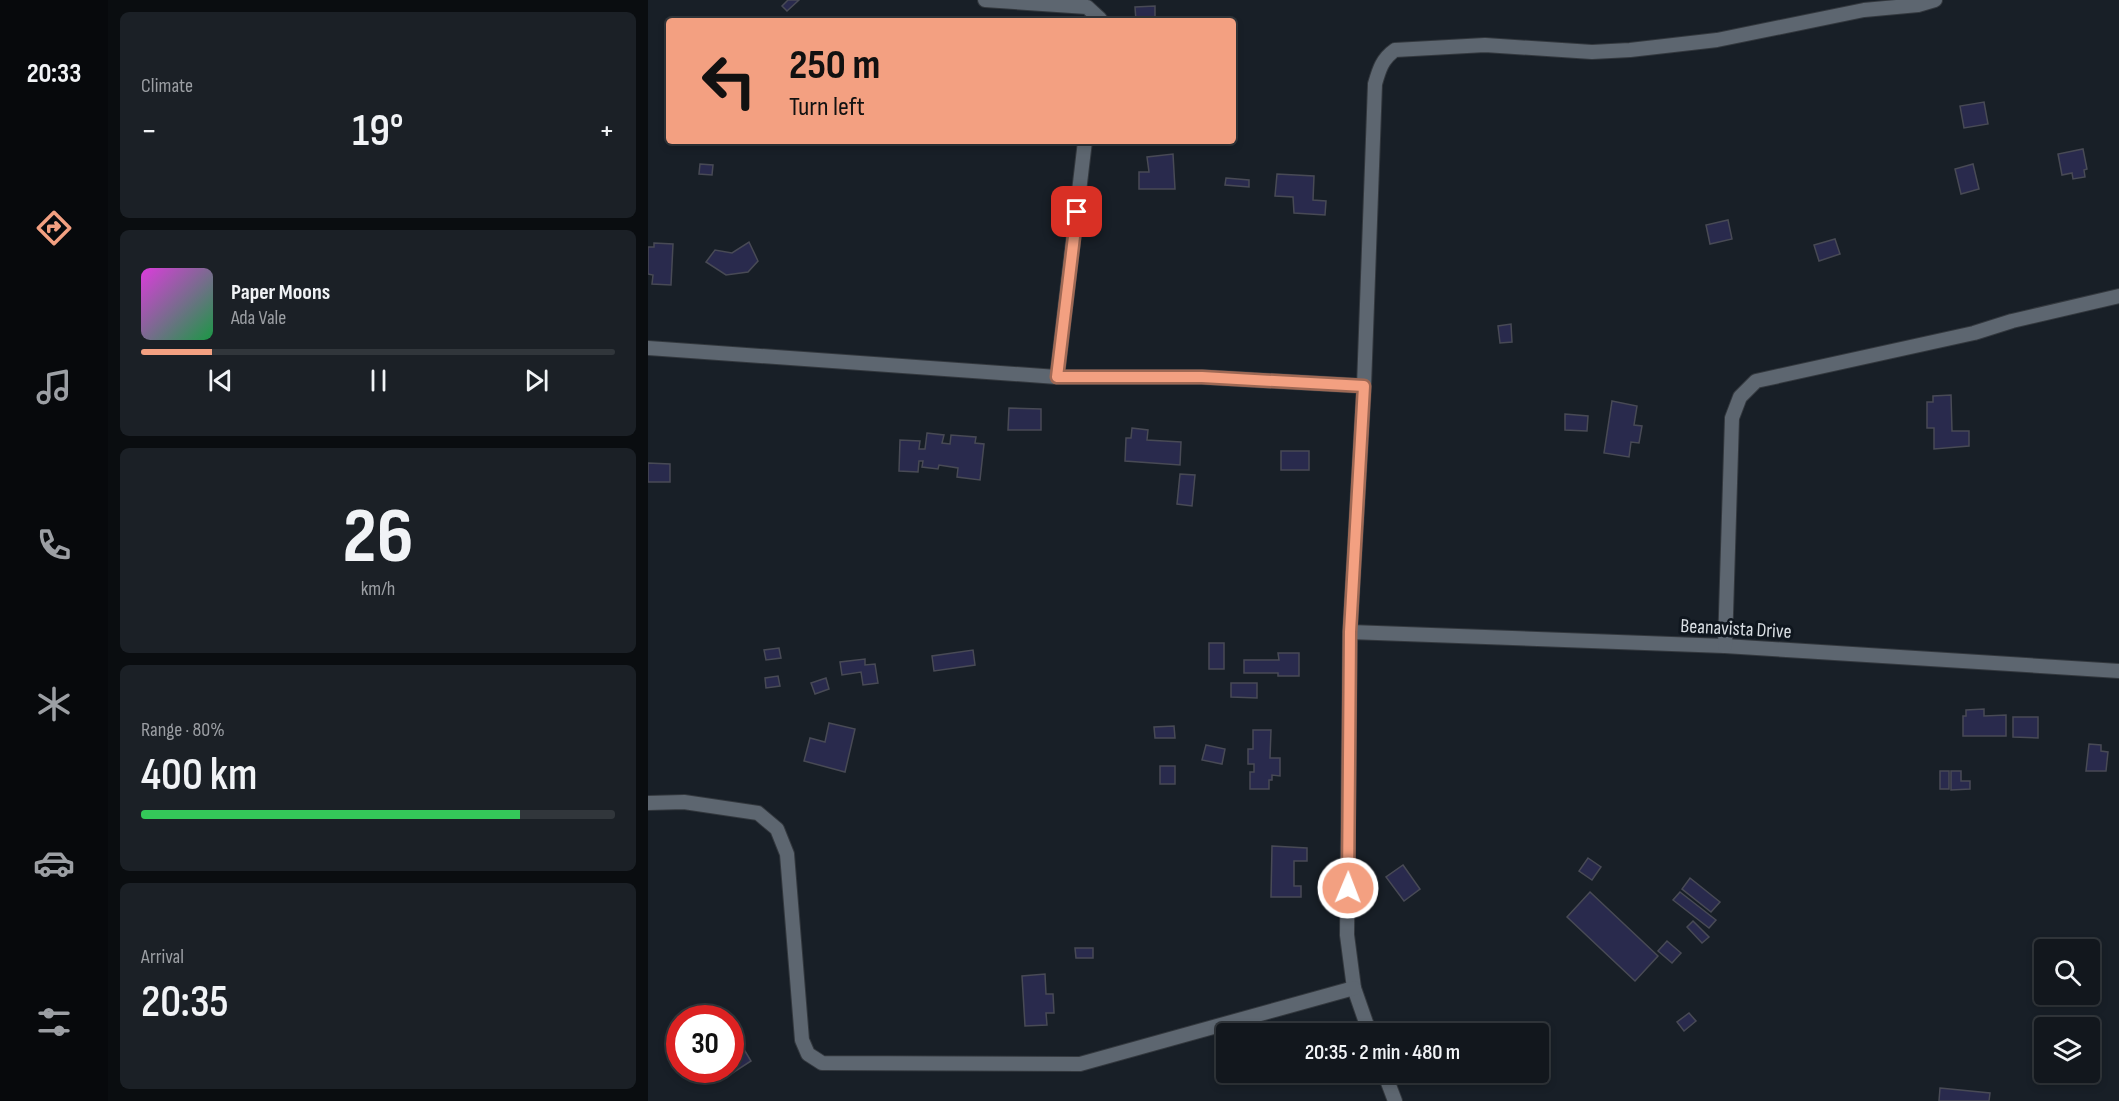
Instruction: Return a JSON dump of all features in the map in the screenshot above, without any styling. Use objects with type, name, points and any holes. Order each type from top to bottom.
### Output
[{"type":"street","points":[[985,0],[1088,7],[1099,18]]},
{"type":"street","points":[[1366,1023],[1354,988],[1347,934],[1350,632],[1364,386],[1374,84],[1384,59],[1395,50],[1485,45],[1592,52],[1630,50],[1717,40],[1864,10],[1918,5],[1935,0]]},
{"type":"street","points":[[1057,377],[1085,144]]},
{"type":"street","points":[[1725,646],[1732,418],[1740,397],[1756,381],[1974,333],[2012,321],[2119,296]]},
{"type":"street","points":[[648,348],[1057,377],[1202,377],[1364,386]]},
{"type":"street","name":"Beanavista Drive","points":[[1350,632],[1725,646],[2119,671]]},
{"type":"street","points":[[648,803],[684,802],[758,813],[777,829],[787,854],[802,1040],[808,1054],[822,1063],[1080,1064],[1354,988]]},
{"type":"street","points":[[1388,1083],[1395,1101]]},
{"type":"building","points":[[788,0],[799,0],[787,11],[782,6]]},
{"type":"building","points":[[1155,6],[1155,18],[1136,18],[1135,7]]},
{"type":"building","points":[[1984,102],[1988,124],[1964,128],[1960,106]]},
{"type":"building","points":[[2083,149],[2087,169],[2084,170],[2085,177],[2073,179],[2072,173],[2062,175],[2058,154]]},
{"type":"building","points":[[1173,154],[1175,189],[1139,189],[1139,172],[1149,172],[1147,157]]},
{"type":"building","points":[[700,164],[713,165],[712,175],[699,174]]},
{"type":"building","points":[[1973,164],[1979,189],[1961,194],[1955,169]]},
{"type":"building","points":[[1277,174],[1314,176],[1313,200],[1326,201],[1325,215],[1294,213],[1293,197],[1275,196]]},
{"type":"building","points":[[1226,178],[1249,180],[1249,187],[1225,185]]},
{"type":"building","points":[[1728,220],[1732,239],[1710,244],[1706,225]]},
{"type":"building","points":[[1835,239],[1840,254],[1819,261],[1814,245]]},
{"type":"building","points":[[749,242],[758,261],[748,272],[726,275],[706,262],[715,250],[732,253]]},
{"type":"building","points":[[654,243],[673,244],[671,285],[652,284],[653,275],[648,274],[648,247],[654,247]]},
{"type":"building","points":[[1511,324],[1512,342],[1500,343],[1498,326]]},
{"type":"building","points":[[1951,395],[1952,431],[1969,431],[1969,446],[1934,449],[1934,428],[1927,428],[1927,402],[1933,402],[1933,396]]},
{"type":"building","points":[[1612,401],[1637,406],[1634,425],[1642,426],[1639,443],[1631,442],[1629,457],[1604,453]]},
{"type":"building","points":[[1009,408],[1041,409],[1041,430],[1008,430]]},
{"type":"building","points":[[1565,414],[1588,416],[1587,431],[1565,430]]},
{"type":"building","points":[[1132,428],[1148,430],[1147,440],[1181,442],[1180,465],[1125,461],[1126,438],[1131,438]]},
{"type":"building","points":[[927,433],[944,435],[942,443],[950,444],[951,435],[976,437],[975,443],[984,444],[980,480],[957,477],[958,468],[939,465],[938,469],[922,467],[923,461],[919,461],[918,472],[899,471],[900,440],[920,441],[919,449],[925,449]]},
{"type":"building","points":[[1281,451],[1309,451],[1309,470],[1281,470]]},
{"type":"building","points":[[648,463],[670,464],[670,482],[648,482]]},
{"type":"building","points":[[1180,474],[1195,475],[1192,506],[1177,504]]},
{"type":"building","points":[[1209,643],[1224,643],[1224,669],[1209,669]]},
{"type":"building","points":[[779,648],[781,658],[766,660],[764,650]]},
{"type":"building","points":[[973,650],[975,665],[934,671],[932,656]]},
{"type":"building","points":[[1278,653],[1299,653],[1299,676],[1278,676],[1278,673],[1244,673],[1244,660],[1279,660]]},
{"type":"building","points":[[865,659],[865,665],[875,664],[878,683],[863,685],[861,672],[842,675],[840,662]]},
{"type":"building","points":[[778,676],[780,686],[766,688],[765,678]]},
{"type":"building","points":[[826,678],[829,689],[815,694],[811,683]]},
{"type":"building","points":[[1231,683],[1257,683],[1257,698],[1231,697]]},
{"type":"building","points":[[1984,709],[1984,716],[2006,715],[2006,736],[1963,736],[1963,716],[1966,716],[1966,710]]},
{"type":"building","points":[[2013,717],[2038,717],[2038,738],[2013,737]]},
{"type":"building","points":[[829,723],[855,729],[845,772],[804,761],[810,738],[825,742]]},
{"type":"building","points":[[1174,726],[1175,738],[1155,738],[1154,727]]},
{"type":"building","points":[[1253,730],[1271,730],[1270,758],[1280,758],[1280,776],[1272,775],[1272,780],[1269,780],[1269,789],[1250,789],[1250,772],[1254,772],[1254,764],[1248,764],[1248,749],[1253,749]]},
{"type":"building","points":[[2089,744],[2101,745],[2101,751],[2108,752],[2106,771],[2086,771]]},
{"type":"building","points":[[1206,745],[1225,749],[1222,764],[1202,760]]},
{"type":"building","points":[[1160,766],[1175,766],[1175,784],[1160,784]]},
{"type":"building","points":[[1940,771],[1949,771],[1949,789],[1940,789]]},
{"type":"building","points":[[1951,771],[1961,771],[1961,781],[1970,781],[1970,789],[1951,790]]},
{"type":"building","points":[[1272,846],[1307,848],[1307,861],[1294,861],[1294,886],[1301,886],[1301,897],[1271,897]]},
{"type":"building","points":[[1588,858],[1601,867],[1592,880],[1579,871]]},
{"type":"building","points":[[1403,865],[1420,889],[1404,901],[1386,877]]},
{"type":"building","points":[[1690,878],[1720,902],[1711,912],[1682,889]]},
{"type":"building","points":[[1590,892],[1658,956],[1635,981],[1567,917]]},
{"type":"building","points":[[1680,892],[1716,920],[1709,928],[1673,900]]},
{"type":"building","points":[[1693,921],[1709,937],[1702,943],[1687,927]]},
{"type":"building","points":[[1667,941],[1681,953],[1672,963],[1658,951]]},
{"type":"building","points":[[1075,948],[1093,948],[1093,958],[1076,958]]},
{"type":"building","points":[[1045,974],[1046,994],[1053,994],[1054,1013],[1046,1013],[1047,1025],[1025,1026],[1022,976]]},
{"type":"building","points":[[1689,1013],[1696,1021],[1684,1031],[1677,1022]]},
{"type":"building","points":[[744,1049],[751,1061],[744,1066]]},
{"type":"building","points":[[1940,1088],[1990,1093],[1989,1101],[1939,1101]]},
{"type":"route","points":[[1077,212],[1057,377],[1202,377],[1364,386],[1350,632],[1348,888]]}]
